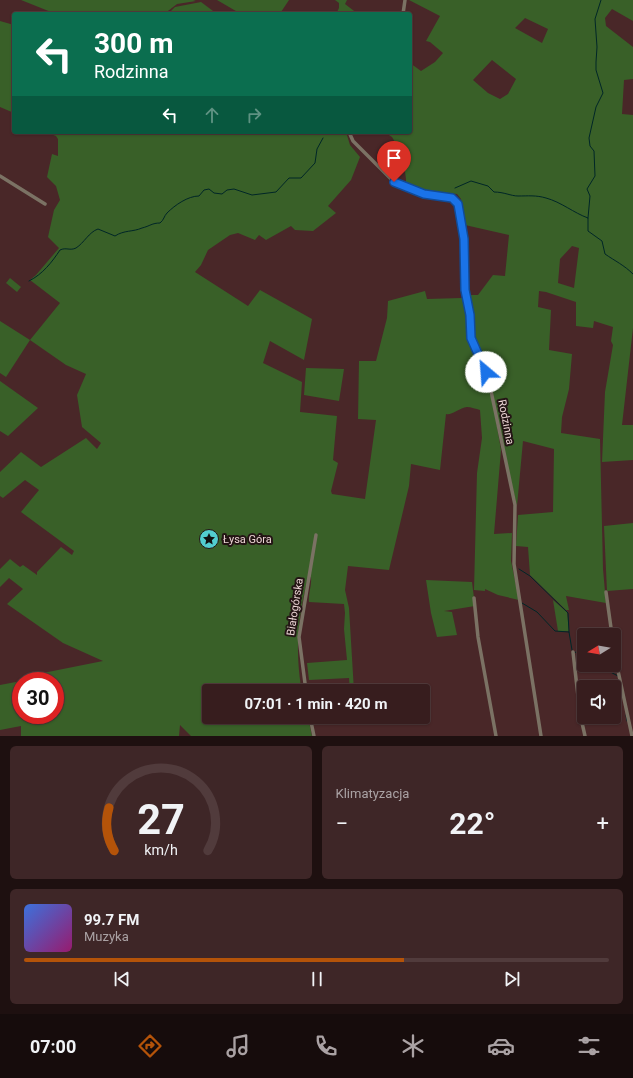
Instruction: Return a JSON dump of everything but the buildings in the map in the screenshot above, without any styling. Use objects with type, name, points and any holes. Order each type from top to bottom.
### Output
[{"type":"street","points":[[403,12],[405,0]]},
{"type":"street","name":"Rodzinna","points":[[350,134],[353,141],[396,184],[431,196],[452,198],[457,201],[460,206],[464,239],[465,290],[470,315],[471,338],[486,372],[515,505],[514,564],[541,736]]},
{"type":"street","points":[[0,176],[45,204]]},
{"type":"street","name":"Białogórska","points":[[305,684],[299,637],[302,610],[316,535]]},
{"type":"street","points":[[606,592],[611,628]]},
{"type":"street","points":[[474,598],[478,637],[496,736]]},
{"type":"street","points":[[573,652],[580,714],[585,736]]},
{"type":"street","points":[[618,672],[632,736]]},
{"type":"street","points":[[311,724],[314,736]]},
{"type":"green space","points":[[21,0],[196,1],[177,4],[167,12],[51,12]]},
{"type":"green space","points":[[217,0],[289,0],[281,12],[238,12]]},
{"type":"green space","points":[[335,0],[347,0],[345,4],[355,12],[337,12],[339,3]]},
{"type":"green space","points":[[409,0],[633,0],[633,21],[612,9],[605,18],[606,26],[633,47],[633,79],[624,80],[622,114],[633,115],[633,328],[622,425],[633,425],[633,460],[602,462],[605,392],[613,345],[611,341],[613,327],[594,321],[593,328],[576,326],[576,302],[546,292],[539,291],[538,307],[551,310],[549,350],[572,354],[569,389],[562,417],[561,433],[600,439],[603,569],[606,603],[566,596],[569,610],[566,610],[530,575],[528,547],[516,546],[518,515],[553,512],[554,449],[523,441],[517,506],[494,409],[501,450],[494,534],[512,533],[511,561],[519,600],[498,595],[485,589],[485,591],[474,590],[477,473],[482,438],[480,410],[467,407],[450,414],[446,414],[440,470],[411,464],[409,486],[389,570],[348,566],[345,590],[349,608],[354,684],[349,684],[349,678],[309,680],[307,663],[347,660],[344,629],[344,604],[309,602],[311,577],[308,577],[298,632],[298,658],[301,684],[202,684],[202,724],[309,724],[312,736],[191,736],[180,725],[179,736],[21,736],[21,726],[0,730],[0,685],[12,683],[12,724],[64,724],[64,672],[48,672],[103,661],[63,643],[7,604],[23,589],[9,578],[0,587],[0,569],[10,559],[20,567],[23,565],[37,575],[37,572],[61,547],[72,555],[74,551],[21,512],[39,490],[25,480],[3,498],[0,496],[0,472],[21,452],[41,467],[86,438],[97,449],[101,443],[82,427],[77,395],[86,374],[66,365],[30,340],[60,303],[30,280],[59,248],[48,237],[54,210],[60,200],[56,186],[47,177],[52,154],[58,156],[58,139],[56,136],[50,134],[347,134],[350,145],[360,157],[351,180],[328,206],[336,213],[313,231],[295,230],[291,226],[266,240],[259,235],[255,240],[238,233],[230,235],[208,250],[201,265],[195,272],[248,306],[260,290],[312,319],[304,360],[270,341],[263,363],[302,382],[300,412],[337,416],[333,460],[338,463],[331,491],[332,494],[365,499],[376,420],[358,419],[359,361],[376,361],[387,318],[388,301],[425,291],[427,299],[462,298],[468,295],[478,295],[493,275],[505,276],[509,235],[465,225],[461,199],[457,194],[419,191],[404,185],[406,183],[406,179],[401,143],[395,142],[392,137],[387,134],[412,134],[412,64],[421,71],[435,62],[443,53],[430,42],[426,41],[440,16]],"holes":[[[525,18],[548,29],[542,43],[515,28]],[[492,60],[516,79],[508,94],[500,99],[488,93],[473,80]],[[572,246],[579,248],[574,288],[558,283],[560,259]]]},
{"type":"green space","points":[[201,2],[214,12],[170,12],[175,7]]},
{"type":"green space","points":[[0,21],[12,24],[12,112],[0,107]]},
{"type":"green space","points":[[10,278],[21,287],[17,292],[6,283]]},
{"type":"green space","points":[[0,321],[30,340],[6,377],[0,373]]},
{"type":"green space","points":[[306,368],[344,369],[339,401],[304,395]]},
{"type":"green space","points":[[0,381],[38,408],[8,436],[0,431]]},
{"type":"green space","points":[[633,523],[633,589],[607,591],[604,526]]},
{"type":"green space","points":[[426,580],[472,582],[475,606],[444,611],[452,612],[457,635],[437,637],[431,613]]},
{"type":"green space","points":[[553,600],[567,612],[569,631],[558,631]]},
{"type":"waterway","points":[[588,218],[590,196],[587,189],[595,176],[594,151],[590,146],[589,138],[596,107],[603,93],[596,70],[597,47],[595,19],[601,0]]},
{"type":"waterway","points":[[29,281],[43,271],[60,250],[76,248],[95,230],[98,229],[115,236],[160,223],[167,213],[174,207],[186,199],[199,196],[204,190],[209,189],[214,193],[222,194],[227,190],[234,189],[252,195],[276,192],[289,178],[301,178],[315,163],[317,149],[323,138]]},
{"type":"waterway","points":[[455,188],[471,181],[488,186],[494,192],[515,196],[539,196],[557,202],[588,218],[588,231],[602,241],[605,254],[633,274]]},
{"type":"waterway","points":[[519,569],[530,576],[568,613],[569,632]]},
{"type":"waterway","points":[[522,603],[537,612],[555,631],[569,632],[572,650]]},
{"type":"waterway","points":[[610,672],[618,676]]},
{"type":"waterway","points":[[626,715],[627,721]]},
{"type":"place","name":"Łysa Góra","points":[[209,539]]},
{"type":"route","points":[[394,182],[431,196],[452,198],[457,201],[460,206],[464,239],[464,281],[470,315],[471,338],[473,345],[484,364],[486,372]]}]
